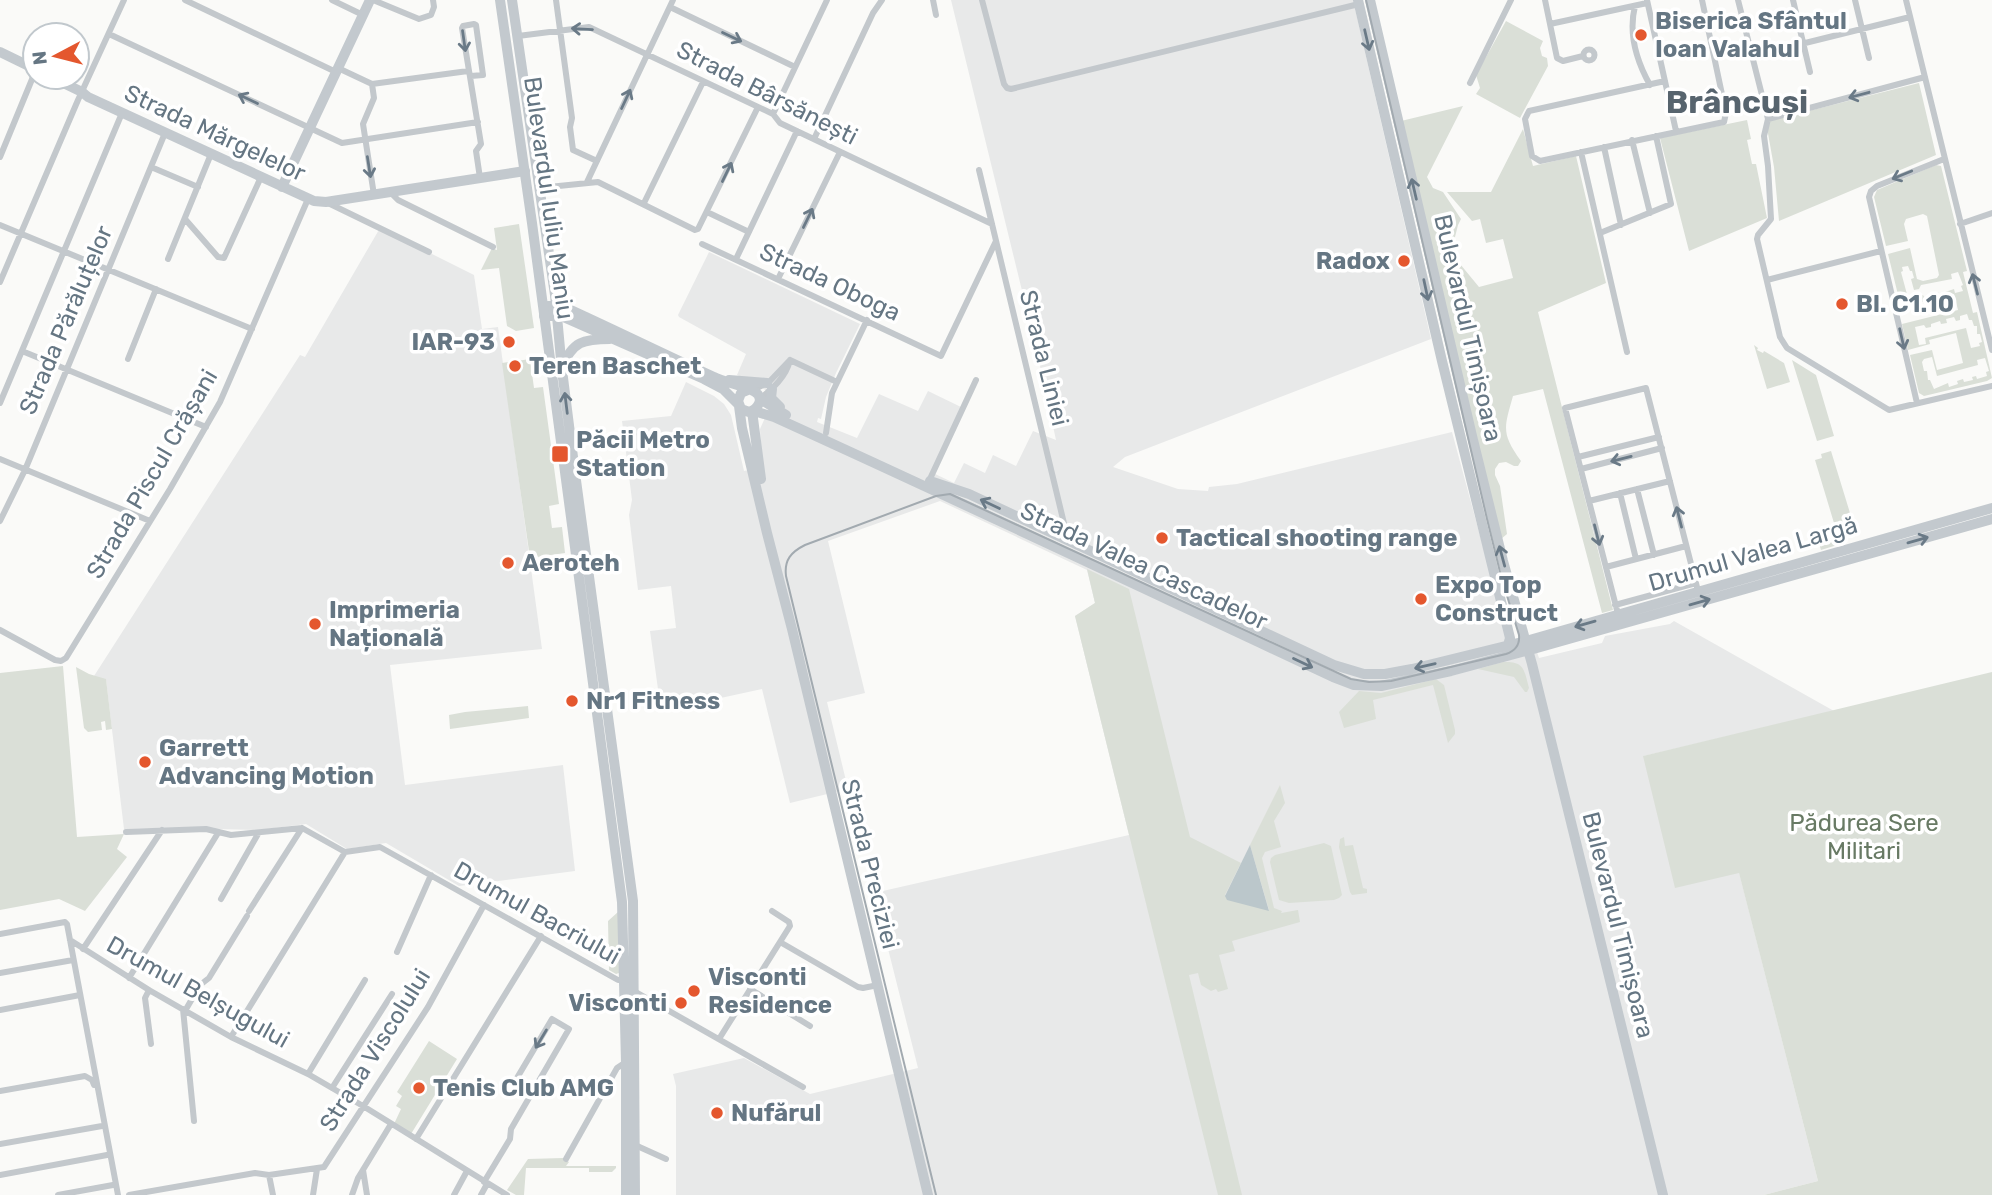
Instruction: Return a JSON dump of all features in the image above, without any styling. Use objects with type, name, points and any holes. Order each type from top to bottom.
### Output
[{"type":"main road","points":[[282,187],[372,0]]},
{"type":"main road","name":"Bulevardul Iuliu Maniu","points":[[500,0],[618,863],[631,984]]},
{"type":"main road","name":"Bulevardul Iuliu Maniu","points":[[512,0],[556,310],[633,910],[626,1195]]},
{"type":"main road","name":"Bulevardul Timișoara","points":[[1370,0],[1485,491],[1525,648],[1532,664],[1662,1195]]},
{"type":"main road","name":"Bulevardul Timișoara","points":[[1358,2],[1510,643]]},
{"type":"main road","points":[[0,52],[21,63]]},
{"type":"main road","name":"Strada Mărgelelor","points":[[82,92],[309,199],[326,202],[525,171]]},
{"type":"main road","points":[[1415,243],[1426,240]]},
{"type":"main road","name":"Strada Valea Cascadelor","points":[[544,311],[556,310],[562,306],[753,393],[771,407],[929,481],[969,494],[1345,670],[1364,674],[1390,673],[1510,643],[1525,648]]},
{"type":"main road","name":"Strada Valea Cascadelor","points":[[556,310],[714,384],[727,392],[739,405]]},
{"type":"main road","points":[[562,369],[569,352],[576,345],[591,340],[614,339]]},
{"type":"main road","points":[[718,379],[769,386],[772,401],[794,418]]},
{"type":"main road","points":[[741,393],[753,393],[758,407],[747,411],[739,405],[741,393]]},
{"type":"main road","name":"Strada Preciziei","points":[[739,405],[742,428],[928,1195]]},
{"type":"main road","name":"Strada Valea Cascadelor","points":[[753,411],[770,415],[939,492],[1346,683],[1375,687],[1392,685],[1525,648]]},
{"type":"main road","name":"Strada Preciziei","points":[[753,411],[763,507]]},
{"type":"main road","points":[[755,441],[760,422],[770,415]]},
{"type":"main road","name":"Drumul Valea Largă","points":[[1525,648],[1851,553],[1992,508]]},
{"type":"main road","name":"Drumul Valea Largă","points":[[1525,648],[1617,610],[1697,587],[1992,519]]},
{"type":"main road","points":[[1209,619],[1213,608]]},
{"type":"main road","points":[[1266,646],[1271,635]]},
{"type":"main road","points":[[1390,673],[1392,685]]},
{"type":"main road","name":"Bulevardul Iuliu Maniu","points":[[630,1062],[635,1195]]},
{"type":"street","points":[[185,0],[372,84],[470,74],[483,75],[475,24],[462,28],[470,74],[478,122],[481,144],[476,151],[480,178]]},
{"type":"street","points":[[332,0],[363,15]]},
{"type":"street","points":[[372,0],[419,19],[431,15],[433,0]]},
{"type":"street","points":[[556,0],[572,118],[570,127],[573,150],[597,161]]},
{"type":"street","points":[[587,182],[673,0]]},
{"type":"street","points":[[773,114],[827,0]]},
{"type":"street","points":[[814,139],[873,13],[882,1],[890,0]]},
{"type":"street","points":[[933,0],[936,15]]},
{"type":"street","points":[[982,0],[1004,84],[1009,89],[1358,2]]},
{"type":"street","points":[[1469,83],[1511,0]]},
{"type":"street","points":[[1545,0],[1559,60],[1583,56]]},
{"type":"street","points":[[1665,81],[1529,111],[1525,118],[1532,156],[1539,161],[1722,123],[1726,118],[1703,0]]},
{"type":"street","points":[[1738,0],[1768,119],[1764,133],[1769,166],[1771,218],[1757,239],[1780,337],[1787,348],[1886,409],[1992,386]]},
{"type":"street","points":[[1793,0],[1810,72]]},
{"type":"street","points":[[1855,0],[1869,58]]},
{"type":"street","points":[[1906,0],[1992,350]]},
{"type":"street","points":[[0,282],[122,1]]},
{"type":"street","points":[[1550,24],[1647,1],[1676,131]]},
{"type":"street","points":[[1635,5],[1633,41],[1639,64],[1650,85]]},
{"type":"street","points":[[670,8],[795,66]]},
{"type":"street","points":[[1789,47],[1910,18]]},
{"type":"street","name":"Strada Bârsănești","points":[[517,36],[589,27],[773,114],[780,123],[992,224]]},
{"type":"street","points":[[109,34],[342,143],[478,122]]},
{"type":"street","points":[[1768,119],[1925,77]]},
{"type":"street","points":[[643,203],[703,82]]},
{"type":"street","points":[[372,84],[374,98],[363,124],[374,195]]},
{"type":"street","points":[[0,157],[27,91]]},
{"type":"street","points":[[539,188],[601,182],[695,230],[699,229],[758,107]]},
{"type":"street","points":[[0,403],[122,113]]},
{"type":"street","points":[[736,259],[797,131]]},
{"type":"street","name":"Strada Părăluțelor","points":[[0,521],[25,470],[165,133]]},
{"type":"street","points":[[1600,233],[1670,205],[1656,136]]},
{"type":"street","points":[[1632,140],[1650,214]]},
{"type":"street","points":[[1604,147],[1621,225]]},
{"type":"street","points":[[778,279],[840,152]]},
{"type":"street","points":[[1581,152],[1627,352]]},
{"type":"street","points":[[168,259],[211,154]]},
{"type":"street","points":[[1917,403],[1870,201],[1871,191],[1877,186],[1944,159]]},
{"type":"street","points":[[151,167],[198,187]]},
{"type":"street","name":"Strada Liniei","points":[[979,170],[1072,556]]},
{"type":"street","points":[[185,219],[218,257],[224,258],[261,177]]},
{"type":"street","points":[[391,192],[398,200],[493,247]]},
{"type":"street","name":"Strada Piscul Crășani","points":[[0,630],[55,660],[63,660],[220,402],[309,199]]},
{"type":"street","name":"Strada Mărgelelor","points":[[326,202],[429,252]]},
{"type":"street","points":[[707,212],[749,232]]},
{"type":"street","points":[[1961,224],[1992,214]]},
{"type":"street","points":[[0,225],[252,329]]},
{"type":"street","name":"Strada Oboga","points":[[702,244],[941,356],[996,241]]},
{"type":"street","points":[[1767,281],[1881,251]]},
{"type":"street","points":[[128,359],[156,289]]},
{"type":"street","points":[[826,433],[832,393],[867,320]]},
{"type":"street","points":[[22,351],[205,427]]},
{"type":"street","points":[[753,393],[783,376],[790,360],[837,382]]},
{"type":"street","points":[[929,481],[976,380]]},
{"type":"street","points":[[753,393],[769,386]]},
{"type":"street","points":[[1617,610],[1565,408],[1646,388],[1697,587]]},
{"type":"street","points":[[1578,457],[1658,437]]},
{"type":"street","points":[[1581,469],[1661,448]]},
{"type":"street","points":[[0,459],[150,521]]},
{"type":"street","points":[[1589,501],[1670,481]]},
{"type":"street","points":[[1637,489],[1654,555]]},
{"type":"street","points":[[1620,494],[1636,559]]},
{"type":"street","points":[[1606,567],[1686,546]]},
{"type":"street","points":[[194,1121],[184,1010],[200,985],[209,978],[302,828]]},
{"type":"street","points":[[126,832],[206,830],[231,835],[302,828],[345,852],[231,1037]]},
{"type":"street","points":[[83,949],[162,830]]},
{"type":"street","points":[[129,978],[218,833]]},
{"type":"street","points":[[221,899],[258,834]]},
{"type":"street","name":"Drumul Bacriului","points":[[345,852],[380,847],[618,981],[631,984],[803,1087]]},
{"type":"street","name":"Drumul Bacriului","points":[[397,953],[431,875]]},
{"type":"street","name":"Strada Viscolului","points":[[317,1169],[325,1166],[428,1007],[484,905]]},
{"type":"street","points":[[719,1039],[791,925],[772,911]]},
{"type":"street","name":"Drumul Belșugului","points":[[0,934],[65,922],[70,940],[129,978],[231,1037],[308,1074],[504,1194]]},
{"type":"street","points":[[416,1139],[541,936]]},
{"type":"street","points":[[70,940],[118,1195]]},
{"type":"street","points":[[780,942],[858,987],[878,985]]},
{"type":"street","points":[[0,974],[74,961]]},
{"type":"street","name":"Drumul Belșugului","points":[[308,1074],[365,980]]},
{"type":"street","points":[[750,989],[810,1026]]},
{"type":"street","points":[[149,990],[145,998],[151,1044]]},
{"type":"street","points":[[332,1088],[392,994]]},
{"type":"street","points":[[0,1010],[80,995]]},
{"type":"street","points":[[481,1195],[510,1139],[512,1129],[532,1094],[569,1029],[552,1019],[514,1083],[532,1094]]},
{"type":"street","points":[[566,1159],[617,1068],[630,1062]]},
{"type":"street","points":[[0,1091],[87,1077],[93,1082],[113,1185],[118,1195]]},
{"type":"street","points":[[352,1195],[363,1170],[391,1124]]},
{"type":"street","points":[[0,1144],[102,1126]]},
{"type":"street","points":[[635,1145],[666,1159]]},
{"type":"street","points":[[0,1175],[107,1155]]},
{"type":"street","points":[[129,1195],[255,1173],[269,1175],[317,1169],[313,1195]]},
{"type":"street","points":[[363,1170],[368,1195]]},
{"type":"street","points":[[454,1195],[467,1171]]},
{"type":"street","points":[[269,1175],[272,1195]]},
{"type":"street","points":[[58,1195],[113,1185]]},
{"type":"street","points":[[177,1186],[178,1195]]},
{"type":"shaded area","points":[[951,0],[1353,0],[1431,339],[1125,457],[1113,467],[1178,489],[1208,491],[1209,487],[1237,484],[1452,432],[1513,658],[1537,652],[1539,658],[1602,643],[1605,636],[1674,621],[1834,711],[1644,756],[1739,872],[1818,1181],[1764,1195],[676,1195],[676,1086],[673,1074],[744,1058],[810,1094],[918,1068],[874,893],[1129,835],[1075,616],[1095,603],[1087,570],[940,501],[828,541],[865,693],[827,702],[848,789],[790,803],[762,689],[661,711],[650,631],[676,628],[671,586],[638,590],[629,515],[632,500],[622,421],[671,416],[686,382],[724,404],[731,415],[744,471],[762,467],[760,429],[775,395],[737,375],[746,354],[678,315],[709,252],[860,324],[826,397],[821,419],[818,418],[817,422],[857,438],[879,394],[918,411],[928,391],[961,407],[931,472],[954,483],[964,463],[985,473],[993,455],[1016,466],[1033,431],[1056,440]]},
{"type":"shaded area","points":[[380,228],[474,275],[482,329],[498,327],[542,649],[390,665],[405,785],[563,765],[575,871],[459,886],[386,843],[347,849],[306,824],[258,830],[124,829],[106,680],[94,676],[300,355],[305,357]]},
{"type":"shaded area","points":[[1250,845],[1269,911],[1227,900],[1225,896]]},
{"type":"green space","points":[[1506,21],[1543,41],[1540,48],[1542,56],[1547,58],[1548,66],[1520,118],[1476,94],[1480,88],[1476,75]]},
{"type":"green space","points":[[1919,83],[1936,155],[1779,221],[1767,128],[1769,121]]},
{"type":"green space","points":[[1463,106],[1427,177],[1433,188],[1443,192],[1461,219],[1451,253],[1479,287],[1513,278],[1503,239],[1486,243],[1480,219],[1472,221],[1447,192],[1491,192],[1523,129],[1533,166],[1576,156],[1606,283],[1538,312],[1613,610],[1602,613],[1543,389],[1513,396],[1506,430],[1510,444],[1521,461],[1518,466],[1499,463],[1495,469],[1507,534],[1501,539],[1401,121]]},
{"type":"green space","points":[[1747,120],[1751,139],[1747,140],[1752,164],[1756,164],[1767,218],[1689,251],[1660,138]]},
{"type":"green space","points":[[1936,165],[1941,166],[1967,271],[1963,272],[1973,313],[1977,312],[1992,378],[1987,381],[1924,396],[1919,393],[1910,355],[1932,350],[1937,370],[1963,363],[1956,333],[1929,340],[1930,344],[1908,350],[1902,324],[1958,310],[1954,294],[1901,307],[1888,254],[1910,248],[1917,279],[1923,281],[1937,278],[1939,275],[1927,216],[1923,214],[1906,219],[1904,224],[1908,241],[1886,246],[1874,197],[1877,190]],"holes":[[[1908,266],[1914,278],[1911,279],[1914,290],[1921,285],[1952,279],[1951,274],[1958,272],[1963,291],[1955,293],[1954,289],[1924,297],[1923,295],[1916,297],[1917,301],[1910,302],[1901,272],[1902,267]],[[1967,314],[1969,320],[1977,326],[1977,334],[1980,334],[1982,342],[1979,343],[1980,346],[1971,348],[1966,328],[1925,338],[1926,344],[1919,345],[1915,327],[1931,327],[1931,324],[1940,321],[1941,324],[1947,323],[1946,319],[1954,317],[1956,321],[1960,320],[1960,316]],[[1932,357],[1937,376],[1978,365],[1977,360],[1985,358],[1989,371],[1986,372],[1987,376],[1977,379],[1976,376],[1972,377],[1973,380],[1964,382],[1963,379],[1957,381],[1958,384],[1949,387],[1948,383],[1934,389],[1928,380],[1927,371],[1924,371],[1924,359]]]},
{"type":"green space","points":[[519,224],[534,328],[516,331],[507,326],[499,268],[481,270],[492,248],[497,250],[494,228]]},
{"type":"green space","points":[[1754,345],[1757,350],[1763,353],[1764,351],[1784,363],[1790,382],[1767,389]]},
{"type":"green space","points":[[530,359],[534,388],[543,387],[559,504],[549,506],[552,528],[562,527],[565,553],[530,558],[502,363]]},
{"type":"green space","points":[[1792,360],[1816,375],[1834,436],[1817,441]]},
{"type":"green space","points":[[1831,451],[1854,526],[1844,529],[1847,542],[1821,550],[1818,540],[1832,535],[1829,525],[1834,523],[1815,460],[1822,458],[1821,454]]},
{"type":"green space","points":[[1087,569],[1129,589],[1190,837],[1241,863],[1225,895],[1269,910],[1250,845],[1280,785],[1285,803],[1274,821],[1281,847],[1265,852],[1262,858],[1274,908],[1282,911],[1281,913],[1298,910],[1300,922],[1232,941],[1235,951],[1219,955],[1228,989],[1211,991],[1201,985],[1198,973],[1189,975],[1242,1195],[1218,1195],[1075,616],[1095,603]]},
{"type":"green space","points":[[1503,662],[1520,665],[1526,676],[1529,688],[1527,692],[1514,677],[1478,669]]},
{"type":"green space","points":[[63,666],[77,837],[124,834],[117,849],[127,857],[85,911],[59,899],[0,910],[0,673]]},
{"type":"green space","points":[[76,667],[106,679],[112,729],[106,730],[105,721],[101,722],[102,730],[88,732],[84,728]]},
{"type":"green space","name":"Pădurea Sere Militari","points":[[1992,672],[1992,1195],[1764,1195],[1818,1181],[1739,873],[1675,888],[1643,756]]},
{"type":"green space","points":[[1436,679],[1444,685],[1455,730],[1448,743],[1433,685],[1373,700],[1376,719],[1344,728],[1339,712],[1359,691],[1381,693]]},
{"type":"green space","points":[[528,706],[529,718],[450,729],[449,715]]},
{"type":"green space","points":[[1344,837],[1345,846],[1353,845],[1363,888],[1367,889],[1367,893],[1352,895],[1350,892],[1339,847],[1340,839]]},
{"type":"green space","points":[[1324,843],[1331,846],[1342,895],[1334,900],[1289,903],[1279,900],[1271,858]]},
{"type":"green space","points":[[618,912],[619,973],[616,974],[609,970],[608,921]]},
{"type":"green space","name":"Tenis Club AMG","points":[[429,1041],[457,1059],[411,1134],[394,1124],[401,1109],[396,1106],[402,1096],[397,1092]]},
{"type":"green space","points":[[563,1158],[569,1162],[566,1166],[616,1168],[612,1172],[589,1172],[589,1168],[526,1168],[524,1195],[516,1195],[507,1190],[528,1159]]},
{"type":"tram line","points":[[936,1195],[786,576],[787,561],[792,554],[805,545],[936,496],[950,494],[1351,679],[1391,681],[1506,654],[1518,645],[1519,635],[1487,519],[1366,0]]},
{"type":"place","name":"Biserica Sfântul Ioan Valahul","points":[[1641,35]]},
{"type":"place","name":"Radox","points":[[1404,261]]},
{"type":"place","name":"Bl. C1.10","points":[[1842,304]]},
{"type":"place","name":"IAR-93","points":[[509,342]]},
{"type":"place","name":"Teren Baschet","points":[[515,366]]},
{"type":"place","name":"Păcii Metro Station","points":[[560,454]]},
{"type":"place","name":"Tactical shooting range","points":[[1162,538]]},
{"type":"place","name":"Aeroteh","points":[[508,563]]},
{"type":"place","name":"Expo Top Construct","points":[[1421,599]]},
{"type":"place","name":"Imprimeria Națională","points":[[315,624]]},
{"type":"place","name":"Nr1 Fitness","points":[[572,701]]},
{"type":"place","name":"Garrett Advancing Motion","points":[[145,762]]},
{"type":"place","name":"Visconti Residence","points":[[694,991]]},
{"type":"place","name":"Visconti","points":[[681,1003]]},
{"type":"place","name":"Tenis Club AMG","points":[[419,1088]]},
{"type":"place","name":"Nufărul","points":[[717,1113]]},
{"type":"district","name":"Brâncuși","points":[[1737,102]]}]
